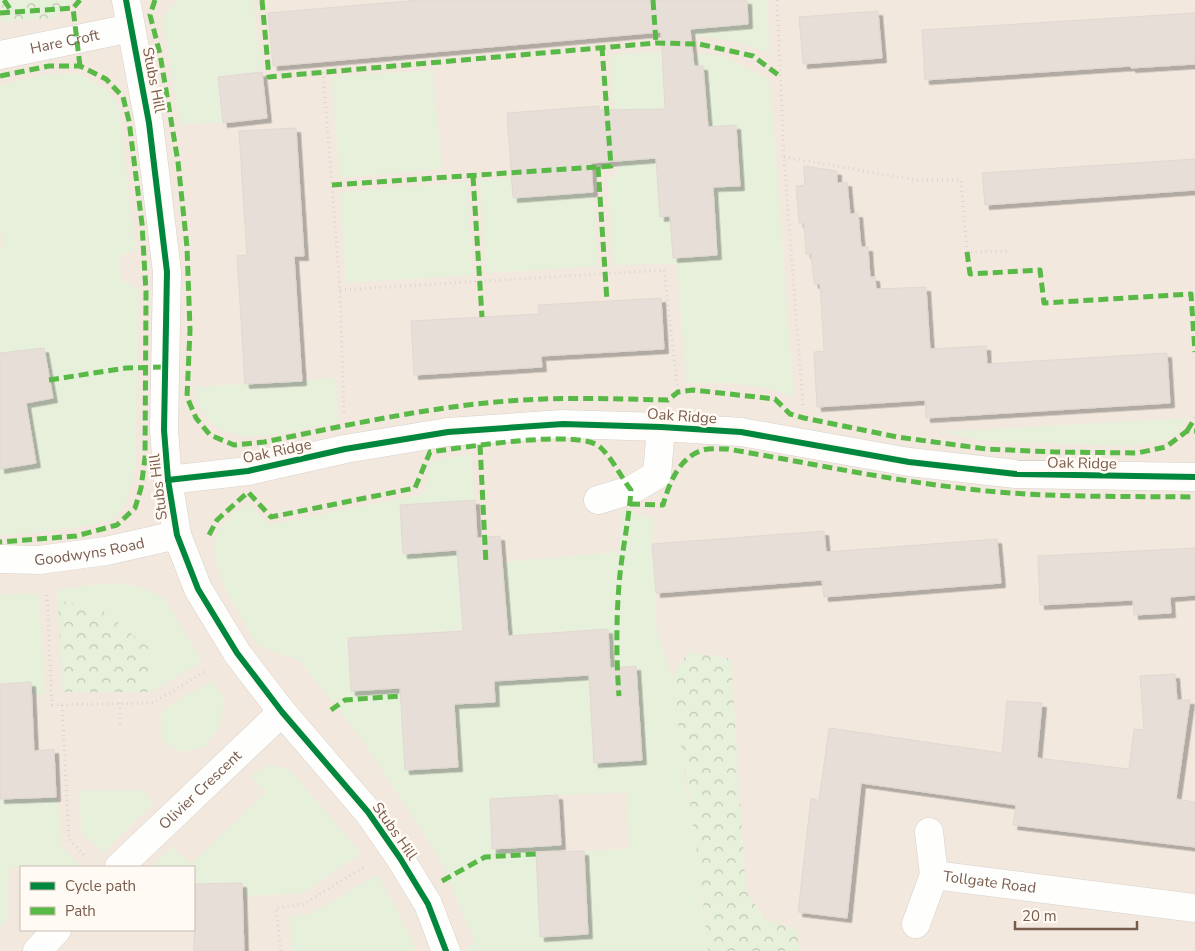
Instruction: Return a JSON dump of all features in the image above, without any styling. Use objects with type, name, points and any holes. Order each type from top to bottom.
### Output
[{"type":"street","name":"Stubs Hill","points":[[126,0],[149,123],[167,272],[164,367],[168,480],[177,535],[198,589],[237,653],[282,712],[368,812],[400,858],[428,904],[446,951]]},
{"type":"street","name":"Hare Croft","points":[[0,55],[131,28]]},
{"type":"street","name":"Oak Ridge","points":[[168,480],[248,470],[345,449],[448,432],[544,425],[672,427],[741,432],[909,462],[1016,474],[1195,477]]},
{"type":"street","points":[[598,500],[631,490],[657,475],[672,427]]},
{"type":"street","name":"Goodwyns Road","points":[[0,559],[39,560],[87,554],[177,535]]},
{"type":"street","name":"Olivier Crescent","points":[[120,866],[282,712]]},
{"type":"street","name":"Tollgate Road","points":[[916,924],[934,875],[928,832]]},
{"type":"street","name":"Tollgate Road","points":[[934,875],[1195,908]]},
{"type":"street","points":[[37,951],[56,931]]},
{"type":"path","points":[[778,0],[784,157],[806,445]]},
{"type":"path","points":[[323,72],[340,290],[345,449]]},
{"type":"path","points":[[784,157],[916,180],[961,180],[967,252],[1007,251]]},
{"type":"path","points":[[340,290],[664,270],[672,427]]},
{"type":"path","points":[[47,591],[52,705],[153,703],[214,666]]},
{"type":"path","points":[[120,703],[120,724]]},
{"type":"path","points":[[62,705],[70,839],[89,860]]},
{"type":"path","points":[[281,951],[276,908],[304,904],[371,863]]},
{"type":"shaded area","points":[[0,0],[1195,0],[1195,951],[0,951]]},
{"type":"green space","points":[[0,0],[73,0],[53,18],[1,22]]},
{"type":"green space","points":[[179,0],[253,0],[262,71],[234,75],[223,123],[180,124],[162,17]]},
{"type":"green space","points":[[658,0],[767,0],[770,53],[740,43],[704,36],[662,38]]},
{"type":"green space","points":[[651,52],[721,55],[770,80],[794,397],[781,392],[741,384],[686,383],[677,264],[613,265],[608,178],[618,176],[610,55]]},
{"type":"green space","points":[[433,70],[442,169],[340,178],[331,77]]},
{"type":"green space","points":[[77,73],[106,89],[118,103],[136,249],[119,257],[121,280],[139,289],[135,467],[128,499],[113,520],[72,528],[0,536],[0,249],[4,248],[0,228],[0,85],[44,75]]},
{"type":"green space","points":[[592,173],[598,266],[486,273],[480,180]]},
{"type":"green space","points":[[467,182],[473,275],[346,283],[340,192]]},
{"type":"green space","points":[[336,378],[338,422],[273,435],[251,436],[232,433],[215,425],[202,410],[194,387]]},
{"type":"green space","points":[[1188,418],[1174,435],[1161,441],[1124,446],[986,441],[940,432]]},
{"type":"green space","points":[[471,454],[480,564],[618,552],[622,512],[654,517],[652,544],[656,593],[656,626],[672,677],[685,781],[695,834],[708,951],[465,951],[475,942],[437,854],[363,741],[300,661],[257,645],[228,594],[217,565],[214,551],[215,539],[217,533],[229,518],[249,503],[269,525],[424,494],[431,461]],"holes":[[[489,628],[422,706],[418,633]],[[627,793],[629,849],[579,851],[579,865],[562,865],[558,795]]]},
{"type":"green space","points":[[116,583],[145,588],[165,599],[202,661],[152,692],[62,692],[57,589]]},
{"type":"green space","points":[[39,593],[45,695],[32,695],[31,682],[0,684],[0,595]]},
{"type":"green space","points":[[58,601],[98,607],[148,647],[152,692],[62,692]]},
{"type":"green space","points":[[688,652],[731,659],[746,892],[766,920],[797,930],[799,951],[708,951],[701,882],[672,677]]},
{"type":"green space","points":[[212,680],[224,698],[220,727],[205,747],[179,752],[162,741],[161,711]]},
{"type":"green space","points":[[269,765],[290,769],[361,854],[303,893],[243,896],[242,883],[195,884],[195,866],[150,866],[173,847],[191,864],[266,792],[249,776]]},
{"type":"green space","points":[[78,790],[144,790],[153,803],[103,853],[82,833]]},
{"type":"green space","points":[[56,797],[60,816],[61,846],[80,866],[9,867],[7,922],[0,928],[0,799]]},
{"type":"green space","points":[[377,874],[413,940],[415,951],[291,951],[290,916],[311,914]]},
{"type":"building","points":[[419,0],[747,0],[748,24],[690,29],[694,66],[703,66],[708,127],[736,125],[740,186],[713,187],[717,255],[673,258],[670,216],[660,217],[656,158],[591,163],[593,192],[513,198],[507,113],[599,106],[600,110],[665,109],[661,32],[273,66],[268,13]]},
{"type":"building","points":[[878,11],[882,58],[803,64],[799,17]]},
{"type":"building","points":[[1195,13],[1195,64],[1131,68],[1131,66],[925,80],[922,30]]},
{"type":"building","points":[[262,72],[267,118],[223,123],[218,77]]},
{"type":"building","points":[[296,128],[304,256],[294,256],[302,381],[245,384],[237,256],[247,255],[239,131]]},
{"type":"building","points":[[1195,159],[1195,190],[985,205],[982,173]]},
{"type":"building","points":[[804,166],[837,171],[837,183],[847,182],[850,214],[858,213],[861,247],[868,247],[870,277],[875,277],[876,289],[926,287],[930,349],[986,346],[987,364],[1167,353],[1170,403],[926,418],[925,400],[817,407],[814,352],[824,351],[820,284],[814,284],[811,254],[806,254],[804,223],[799,223],[796,186],[805,185]]},
{"type":"building","points":[[661,298],[664,349],[541,356],[542,367],[414,375],[411,321],[539,314],[538,305]]},
{"type":"building","points":[[44,348],[53,398],[26,403],[36,463],[0,469],[0,353]]},
{"type":"building","points":[[475,500],[477,538],[500,536],[508,636],[608,629],[610,668],[636,666],[642,760],[594,763],[589,675],[494,681],[495,702],[454,704],[458,767],[405,770],[400,688],[351,691],[348,638],[463,631],[457,550],[403,554],[400,505]]},
{"type":"building","points":[[824,531],[826,552],[997,539],[1001,583],[824,597],[822,580],[656,593],[652,544]]},
{"type":"building","points":[[1195,548],[1195,595],[1170,597],[1171,613],[1134,615],[1133,600],[1040,605],[1038,556]]},
{"type":"building","points":[[1175,674],[1177,700],[1190,700],[1176,799],[1195,802],[1195,847],[1013,825],[1016,805],[861,783],[847,918],[798,912],[811,798],[819,801],[829,728],[1002,753],[1007,701],[1042,703],[1037,758],[1129,769],[1134,729],[1144,730],[1140,676]]},
{"type":"building","points":[[31,682],[34,751],[54,749],[56,797],[0,799],[0,684]]},
{"type":"building","points":[[558,795],[561,845],[492,849],[490,799]]},
{"type":"building","points":[[584,851],[588,934],[540,937],[536,852]]},
{"type":"building","points":[[242,883],[244,951],[194,951],[195,884]]},
{"type":"marked path","points":[[4,0],[12,12]]},
{"type":"marked path","points":[[80,0],[73,8],[80,66]]},
{"type":"marked path","points":[[155,0],[150,15],[160,54],[178,162],[187,247],[190,330],[187,397],[196,418],[210,435],[234,445],[264,442],[393,416],[458,406],[541,399],[668,400],[678,392],[693,390],[775,399],[790,414],[804,418],[897,437],[986,449],[1137,453],[1166,447],[1187,431],[1195,431]]},
{"type":"marked path","points":[[262,0],[269,77],[656,43],[699,44],[753,56],[781,77]]},
{"type":"marked path","points":[[653,0],[656,43]]},
{"type":"marked path","points":[[0,13],[73,8]]},
{"type":"marked path","points":[[332,185],[611,166],[602,48]]},
{"type":"marked path","points":[[0,76],[49,66],[80,66],[106,79],[123,97],[129,121],[142,224],[146,292],[145,458],[141,488],[135,508],[117,525],[76,536],[0,542]]},
{"type":"marked path","points":[[598,167],[607,301]]},
{"type":"marked path","points":[[473,176],[482,317]]},
{"type":"marked path","points":[[967,252],[970,274],[1040,270],[1044,303],[1191,294],[1195,352]]},
{"type":"marked path","points":[[49,380],[126,368],[164,367]]},
{"type":"marked path","points":[[1187,431],[1195,418]]},
{"type":"marked path","points":[[209,535],[217,520],[248,492],[271,517],[415,488],[430,452],[545,439],[569,439],[588,442],[600,447],[604,451],[631,490],[618,604],[617,651],[619,696]]},
{"type":"marked path","points":[[480,445],[486,564]]},
{"type":"marked path","points":[[630,504],[663,505],[672,480],[681,465],[695,454],[709,449],[727,449],[902,480],[989,491],[1077,496],[1195,497]]},
{"type":"marked path","points":[[331,710],[345,700],[401,696]]},
{"type":"marked path","points":[[442,881],[485,857],[536,854]]},
{"type":"cycle path","points":[[126,0],[149,123],[167,272],[164,430],[168,480],[177,535],[198,589],[237,653],[282,712],[368,812],[400,858],[428,904],[446,951]]},
{"type":"cycle path","points":[[168,480],[248,471],[345,449],[448,432],[563,424],[741,432],[909,462],[1016,474],[1195,477]]}]
